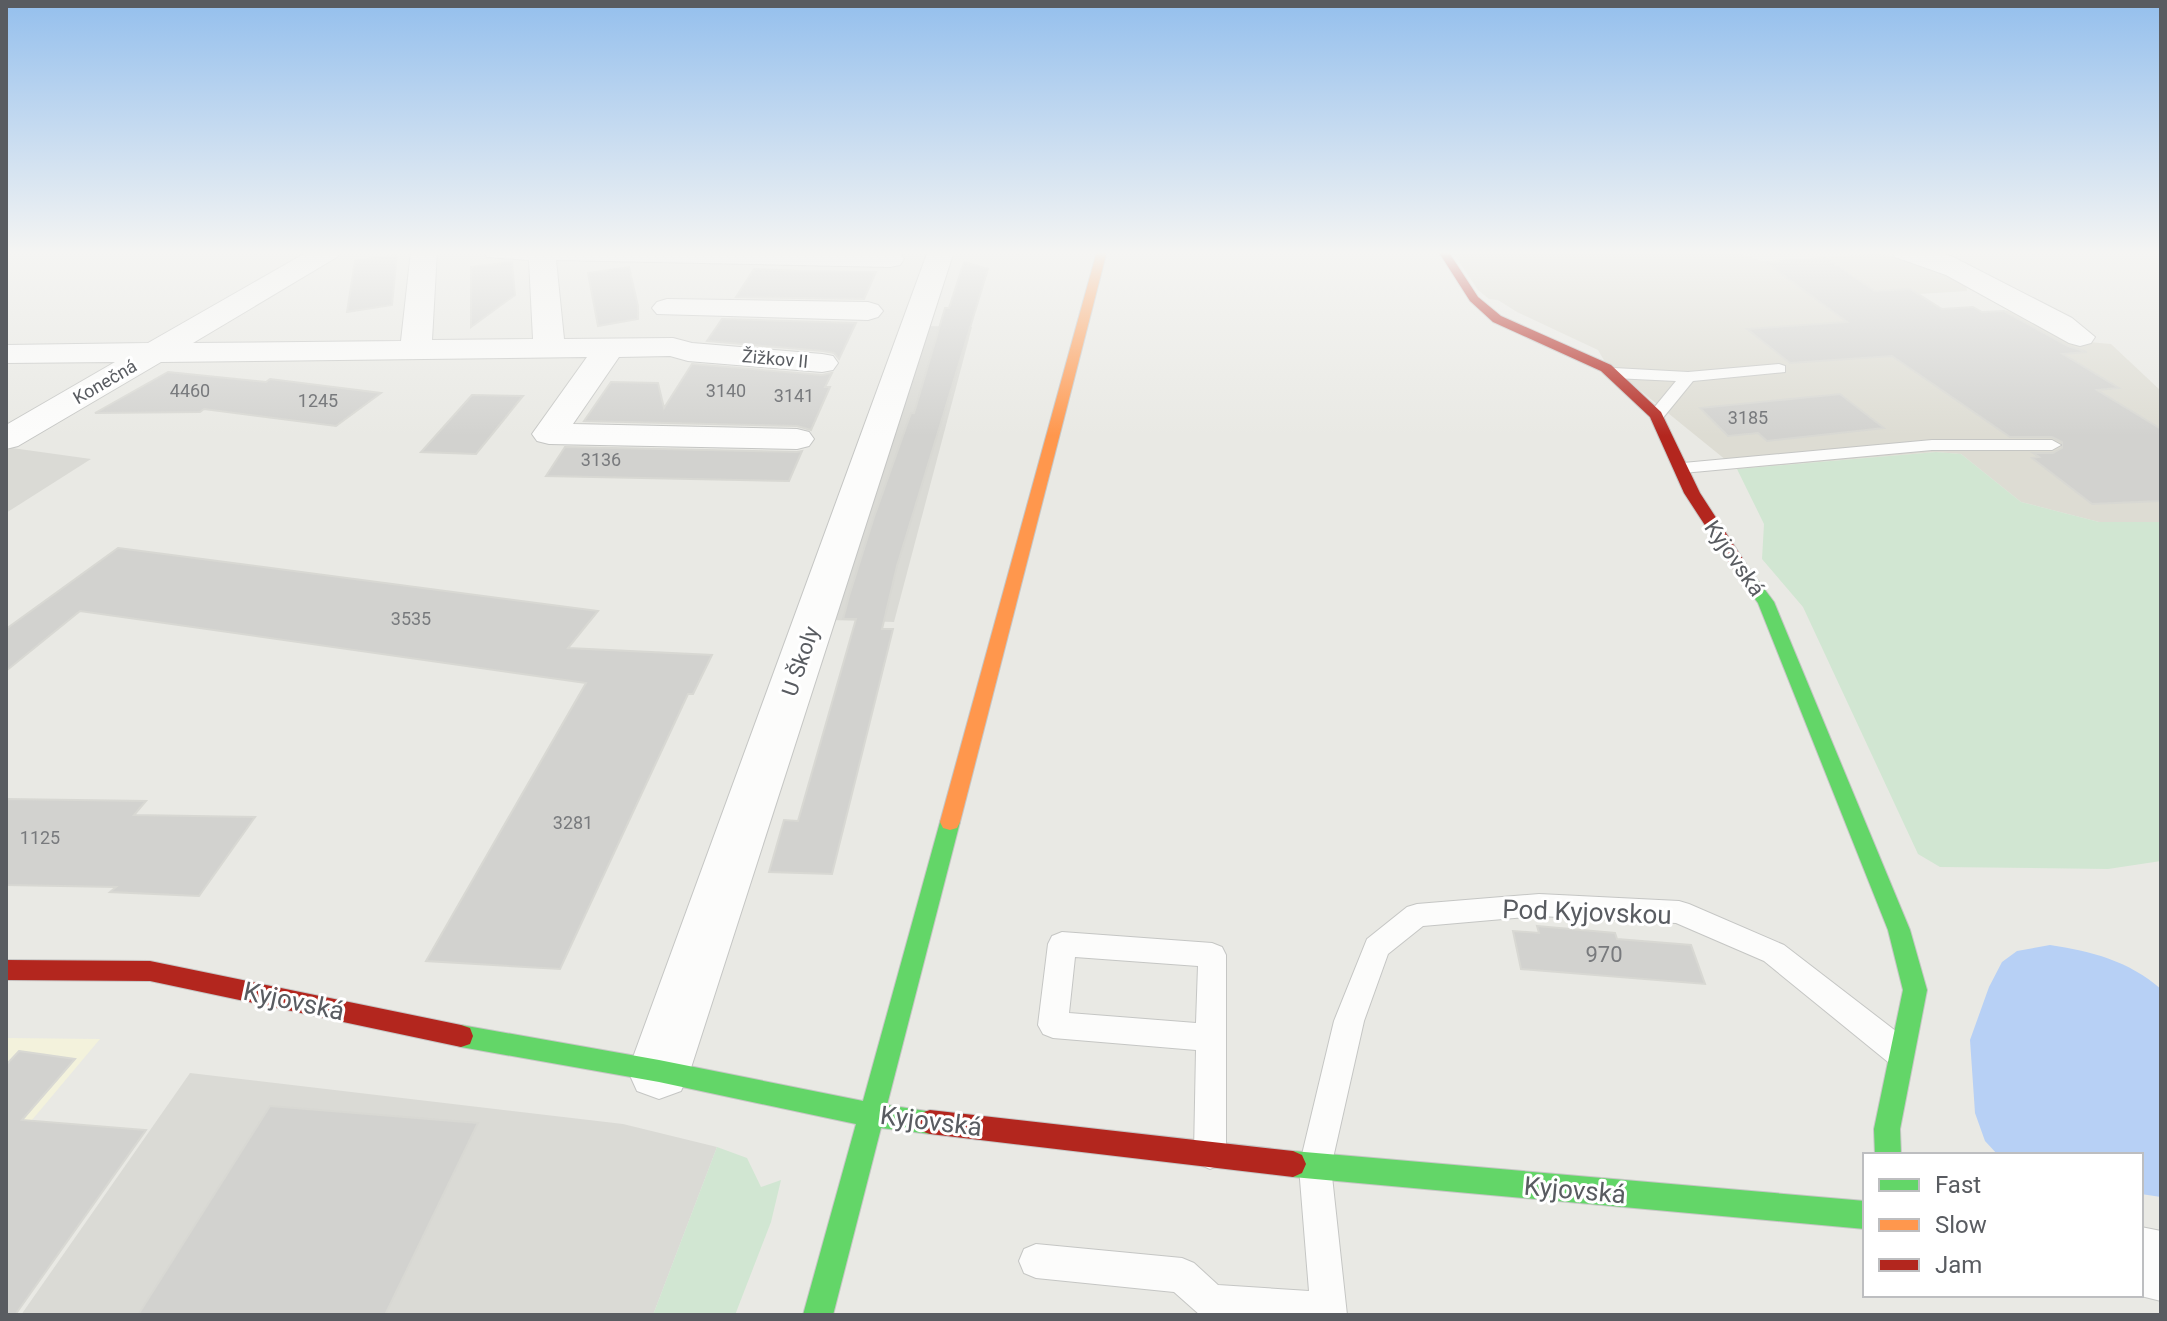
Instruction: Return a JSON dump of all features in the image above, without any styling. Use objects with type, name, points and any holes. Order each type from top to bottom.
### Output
[{"type":"street","name":"Konečná","points":[[6,439],[223,313]]},
{"type":"street","points":[[416,349],[419,313]]},
{"type":"street","points":[[547,313],[549,346]]},
{"type":"street","points":[[668,313],[673,347]]},
{"type":"street","name":"U Školy","points":[[659,1071],[920,313]]},
{"type":"street","points":[[818,1315],[1086,313]]},
{"type":"street","name":"Kyjovská","points":[[1490,313],[1497,319],[1614,373],[1656,415],[1692,493],[1719,538],[1766,602],[1899,930],[1915,990],[1887,1129],[1888,1153]]},
{"type":"street","points":[[2041,313],[2061,322],[2080,337]]},
{"type":"street","points":[[610,347],[544,443],[797,439]]},
{"type":"street","name":"Žižkov II","points":[[6,354],[673,347],[688,352],[822,363]]},
{"type":"street","name":"Kyjovská","points":[[6,970],[150,971],[545,1053],[659,1071],[872,1115],[1315,1167],[1863,1215]]},
{"type":"lane","points":[[1614,373],[1688,377],[1779,369]]},
{"type":"lane","points":[[1656,415],[1688,377]]},
{"type":"lane","points":[[1683,468],[1932,445],[2052,445]]},
{"type":"lane","name":"Pod Kyjovskou","points":[[1329,1312],[1315,1167],[1349,1021],[1377,947],[1417,915],[1539,905],[1679,912],[1774,953],[1903,1056]]},
{"type":"lane","points":[[1210,1154],[1212,955],[1062,944],[1053,1025],[1211,1038]]},
{"type":"lane","points":[[1036,1261],[1182,1275],[1210,1309],[1329,1312]]},
{"type":"shaded area","points":[[1518,313],[2019,313],[2066,340],[2111,344],[2161,391],[2161,522],[2099,522],[2021,502],[1961,454],[1935,452],[1737,469],[1605,362],[1598,350]]},
{"type":"shaded area","points":[[927,326],[972,327],[894,622],[831,620]]},
{"type":"shaded area","points":[[12,448],[91,459],[6,513],[6,451]]},
{"type":"shaded area","points":[[1936,452],[1961,454],[2021,502],[2099,522],[2161,522],[2161,861],[2108,869],[1940,867],[1918,854],[1803,607],[1762,559],[1764,524],[1737,469]]},
{"type":"shaded area","points":[[6,1038],[100,1039],[6,1151]]},
{"type":"shaded area","points":[[190,1073],[623,1124],[717,1147],[653,1315],[21,1315]]},
{"type":"shaded area","points":[[717,1147],[747,1158],[761,1187],[781,1180],[771,1222],[735,1315],[653,1315]]},
{"type":"water","points":[[2050,945],[2080,950],[2123,964],[2161,989],[2161,1197],[2143,1194],[2143,1153],[1996,1153],[1985,1141],[1975,1113],[1970,1040],[1989,987],[2002,962],[2017,951]]},
{"type":"building","points":[[471,313],[491,313],[471,327]]},
{"type":"building","points":[[595,313],[638,313],[638,319],[598,326]]},
{"type":"building","points":[[944,313],[975,313],[897,566],[882,629],[893,629],[832,874],[769,872],[784,820],[798,821],[856,619],[843,619],[849,596],[874,517],[911,413],[914,413]]},
{"type":"building","points":[[1834,313],[2007,313],[2068,346],[2087,352],[2063,354],[2119,388],[2097,390],[2161,429],[2161,501],[2092,504],[2032,458],[2039,457],[2033,453],[2053,453],[2062,448],[2062,442],[2052,437],[2010,437],[1892,356],[1790,363],[1747,329],[1847,322]]},
{"type":"building","points":[[722,319],[856,323],[839,359],[834,353],[823,351],[707,341]]},
{"type":"building","points":[[692,364],[822,375],[832,373],[825,387],[830,387],[811,430],[797,426],[584,421],[611,382],[658,383],[664,408]]},
{"type":"building","points":[[168,372],[266,382],[270,379],[381,393],[336,426],[204,409],[200,412],[95,413]]},
{"type":"building","points":[[1840,394],[1884,428],[1767,441],[1758,433],[1728,436],[1700,408]]},
{"type":"building","points":[[472,395],[523,396],[476,454],[421,452]]},
{"type":"building","points":[[565,447],[802,451],[789,481],[546,476]]},
{"type":"building","points":[[118,548],[598,611],[568,648],[712,655],[693,694],[688,694],[560,969],[426,961],[586,683],[80,611],[6,671],[6,629]]},
{"type":"building","points":[[6,799],[146,801],[134,815],[255,817],[199,896],[110,892],[116,887],[6,885]]},
{"type":"building","points":[[1537,926],[1615,933],[1617,939],[1691,945],[1705,984],[1521,969],[1513,931],[1539,933]]},
{"type":"building","points":[[19,1051],[75,1059],[22,1120],[146,1130],[15,1315],[6,1315],[6,1065]]},
{"type":"building","points":[[270,1106],[478,1123],[385,1315],[138,1315]]},
{"type":"traffic: fast","points":[[1742,570],[1766,602],[1899,930],[1915,990],[1887,1129],[1888,1153]]},
{"type":"traffic: fast","points":[[818,1315],[950,822]]},
{"type":"traffic: fast","points":[[461,1036],[659,1071],[872,1115],[930,1122]]},
{"type":"traffic: fast","points":[[1293,1164],[1863,1215]]},
{"type":"traffic: slow","points":[[950,822],[1086,313]]},
{"type":"traffic: jam","points":[[1490,313],[1497,319],[1606,368],[1656,415],[1692,493],[1742,570]]},
{"type":"traffic: jam","points":[[6,970],[150,971],[461,1036]]},
{"type":"traffic: jam","points":[[930,1122],[1293,1164]]}]
